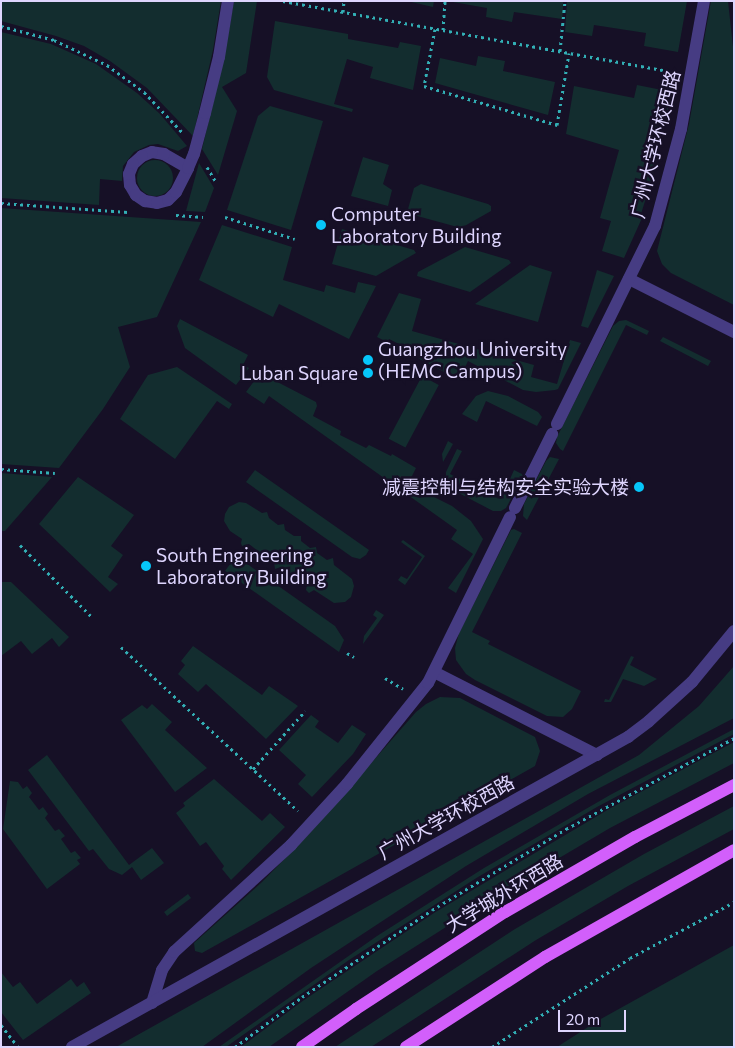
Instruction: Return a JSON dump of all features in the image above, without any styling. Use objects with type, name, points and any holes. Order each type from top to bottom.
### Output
[{"type":"main road","name":"大学城外环西路","points":[[302,1047],[356,1009],[505,912],[635,837],[734,785]]},
{"type":"main road","points":[[406,1047],[545,957],[734,850]]},
{"type":"lane","points":[[188,168],[164,154],[152,152],[142,156],[133,164],[129,174],[130,186],[136,195],[146,201],[157,203],[168,200],[176,192],[188,168],[212,85],[228,1]]},
{"type":"lane","name":"广州大学环校西路","points":[[152,1003],[162,970],[174,952],[259,876],[311,823],[360,768],[423,689],[434,672],[655,226],[692,75],[704,1]]},
{"type":"lane","points":[[629,279],[734,332]]},
{"type":"lane","name":"广州大学环校西路","points":[[72,1047],[637,731],[670,703],[704,669],[734,631]]},
{"type":"lane","points":[[434,672],[597,755]]},
{"type":"path","points":[[283,1],[692,75]]},
{"type":"path","points":[[343,12],[344,1]]},
{"type":"path","points":[[443,30],[445,1]]},
{"type":"path","points":[[560,51],[565,1]]},
{"type":"path","points":[[1,26],[54,40],[107,65],[144,92],[186,136]]},
{"type":"path","points":[[435,29],[424,86],[557,125],[569,53]]},
{"type":"path","points":[[1,203],[136,213]]},
{"type":"path","points":[[174,215],[203,217]]},
{"type":"path","points":[[225,217],[295,240]]},
{"type":"path","points":[[1,469],[55,473]]},
{"type":"path","points":[[20,545],[92,618]]},
{"type":"path","points":[[121,646],[311,823]]},
{"type":"path","points":[[346,652],[354,657]]},
{"type":"path","points":[[385,678],[407,692]]},
{"type":"path","points":[[253,769],[306,711]]},
{"type":"path","points":[[235,1047],[302,997],[440,905],[566,829],[734,738]]},
{"type":"path","points":[[492,1047],[630,958],[734,902]]},
{"type":"path","points":[[1,1025],[18,1047]]},
{"type":"green space","points":[[1,1],[221,1],[213,50],[193,136],[147,88],[110,61],[84,46],[1,21]]},
{"type":"green space","points":[[234,1],[257,1],[246,73],[222,87],[237,111],[218,175],[202,149],[224,58]]},
{"type":"green space","points":[[407,1],[434,1],[433,7]]},
{"type":"green space","points":[[447,1],[563,1],[563,12],[562,19],[514,12],[512,22],[486,17],[487,8]]},
{"type":"green space","points":[[567,1],[687,1],[678,52],[644,46],[646,33],[594,25],[592,36],[565,32]]},
{"type":"green space","points":[[711,1],[728,1],[734,56],[734,305],[671,273],[662,264],[657,251],[689,124]]},
{"type":"green space","points":[[275,21],[348,34],[348,39],[398,48],[400,42],[421,46],[413,90],[370,78],[373,67],[347,59],[334,104],[353,109],[352,112],[274,90],[267,77]]},
{"type":"green space","points":[[1,32],[51,44],[96,64],[137,93],[160,114],[187,146],[178,151],[158,144],[149,145],[134,152],[123,166],[122,181],[100,179],[99,205],[1,198]]},
{"type":"green space","points":[[478,56],[505,61],[503,71],[555,82],[548,115],[435,83],[440,58],[476,66]]},
{"type":"green space","points":[[637,85],[672,92],[652,179],[640,217],[642,218],[624,258],[602,251],[611,221],[600,218],[619,150],[566,134],[574,86],[634,98]]},
{"type":"green space","points":[[270,106],[323,121],[291,230],[227,210],[258,116]]},
{"type":"green space","points":[[363,157],[389,165],[383,184],[392,190],[388,206],[351,196]]},
{"type":"green space","points":[[155,160],[167,166],[173,178],[167,190],[155,196],[143,190],[137,178],[143,166]]},
{"type":"green space","points":[[199,163],[214,188],[205,212],[186,211]]},
{"type":"green space","points":[[421,184],[488,204],[491,206],[491,211],[461,228],[410,214],[408,209],[414,188]]},
{"type":"green space","points":[[1,208],[201,222],[157,317],[118,327],[130,367],[103,409],[59,468],[1,464]]},
{"type":"green space","points":[[222,225],[292,247],[283,280],[324,292],[326,285],[355,293],[358,282],[376,286],[349,339],[279,304],[273,317],[199,280]]},
{"type":"green space","points":[[342,229],[414,250],[416,253],[376,276],[332,264]]},
{"type":"green space","points":[[465,247],[509,260],[511,263],[470,292],[417,276],[418,272]]},
{"type":"green space","points":[[530,265],[552,272],[538,322],[475,304]]},
{"type":"green space","points":[[597,270],[614,276],[588,328],[581,326]]},
{"type":"green space","points":[[399,293],[421,299],[412,331],[534,365],[531,377],[557,384],[570,340],[581,343],[558,389],[555,390],[536,392],[523,390],[468,361],[459,380],[414,356],[415,352],[389,339],[387,342],[377,337]]},
{"type":"green space","points":[[180,319],[248,355],[243,365],[249,368],[236,385],[185,348],[177,326]]},
{"type":"green space","points":[[626,320],[649,331],[647,335],[626,325],[563,451],[556,443],[557,437],[613,326],[619,321]]},
{"type":"green space","points":[[663,337],[711,361],[708,366],[660,341]]},
{"type":"green space","points":[[177,367],[232,404],[229,409],[217,401],[175,459],[120,419],[148,375]]},
{"type":"green space","points":[[260,373],[316,402],[317,406],[313,416],[341,431],[340,435],[366,448],[369,445],[391,456],[392,454],[416,468],[408,484],[452,506],[471,521],[483,539],[456,593],[448,588],[473,554],[451,539],[457,530],[269,396],[264,404],[246,392]]},
{"type":"green space","points":[[422,376],[439,385],[405,448],[389,439]]},
{"type":"green space","points":[[488,391],[508,396],[538,412],[542,417],[537,426],[486,401],[477,422],[462,414],[476,396]]},
{"type":"green space","points":[[448,441],[453,444],[443,462],[442,454]]},
{"type":"green space","points":[[457,449],[462,451],[450,474],[501,499],[514,470],[522,474],[523,477],[506,508],[501,511],[493,511],[451,489],[446,483],[446,472]]},
{"type":"green space","points":[[550,457],[559,459],[527,520],[523,516],[524,504],[546,461]]},
{"type":"green space","points":[[255,470],[369,550],[366,555],[360,559],[352,557],[246,482]]},
{"type":"green space","points":[[1,473],[52,477],[5,531],[1,531]]},
{"type":"green space","points":[[78,477],[134,515],[111,546],[123,555],[108,577],[118,584],[110,592],[39,524]]},
{"type":"green space","points":[[239,502],[246,503],[262,513],[267,512],[269,518],[278,525],[284,524],[285,530],[294,536],[301,536],[301,541],[310,548],[316,547],[317,553],[327,560],[333,558],[334,565],[352,579],[354,586],[351,597],[345,602],[334,603],[314,590],[309,593],[306,590],[307,585],[298,579],[291,580],[290,574],[281,567],[275,569],[274,562],[265,556],[259,558],[258,551],[249,544],[242,546],[242,539],[230,531],[224,521],[229,507]]},
{"type":"green space","points":[[514,529],[522,533],[472,632],[490,641],[488,644],[581,691],[572,709],[563,717],[547,716],[475,680],[466,674],[456,660],[455,648],[459,633],[511,530]]},
{"type":"green space","points":[[403,540],[425,556],[405,585],[398,580],[401,576],[407,579],[422,557],[401,542]]},
{"type":"green space","points":[[236,556],[335,626],[344,640],[339,652],[225,571]]},
{"type":"green space","points":[[1,582],[11,582],[69,637],[59,647],[52,638],[32,654],[21,641],[1,656]]},
{"type":"green space","points":[[376,610],[384,615],[363,644],[364,636],[377,618],[373,615]]},
{"type":"green space","points":[[193,646],[262,695],[269,686],[298,706],[266,739],[206,684],[198,692],[178,674],[185,665],[181,661]]},
{"type":"green space","points":[[631,656],[634,657],[630,665],[657,679],[644,686],[623,679],[611,702],[604,702],[605,699],[609,700]]},
{"type":"green space","points":[[734,666],[734,718],[588,794],[466,866],[311,968],[202,1047],[116,1047],[639,755],[699,706]]},
{"type":"green space","points":[[440,697],[460,698],[535,737],[540,751],[535,766],[202,953],[195,951],[194,943],[262,882],[309,834],[416,712]]},
{"type":"green space","points":[[152,704],[172,722],[165,730],[207,768],[175,792],[121,720],[142,705],[147,709]]},
{"type":"green space","points":[[311,715],[319,721],[315,727],[338,743],[352,725],[366,734],[353,754],[312,797],[298,784],[306,775],[279,750]]},
{"type":"green space","points":[[734,729],[734,734],[597,807],[478,877],[349,960],[226,1047],[219,1047],[377,936],[484,868],[610,795]]},
{"type":"green space","points":[[734,742],[734,763],[610,828],[490,899],[377,971],[269,1047],[241,1047],[304,1000],[434,913],[609,809]]},
{"type":"green space","points":[[47,755],[129,865],[152,848],[164,863],[141,880],[132,867],[122,875],[109,869],[93,849],[89,851],[28,770]]},
{"type":"green space","points":[[214,779],[262,821],[270,813],[285,827],[231,880],[222,869],[224,866],[206,842],[200,846],[176,813],[185,806],[183,803]]},
{"type":"green space","points":[[10,781],[18,782],[23,789],[27,786],[32,793],[29,797],[39,810],[43,807],[48,814],[45,818],[55,831],[59,829],[65,836],[61,839],[71,853],[75,851],[81,858],[77,860],[80,864],[47,889],[3,829]]},
{"type":"green space","points":[[734,806],[734,829],[628,886],[536,940],[371,1047],[335,1047],[515,929],[644,854]]},
{"type":"green space","points":[[188,894],[191,898],[167,916],[164,912]]},
{"type":"green space","points":[[734,945],[734,1047],[557,1047],[599,1020]]},
{"type":"green space","points":[[1,972],[13,987],[20,982],[37,1004],[71,979],[77,987],[84,982],[91,993],[23,1040],[1,1012]]},
{"type":"place","name":"Computer Laboratory Building","points":[[321,225]]},
{"type":"place","name":"Guangzhou University (HEMC Campus)","points":[[368,360]]},
{"type":"place","name":"Luban Square","points":[[368,373]]},
{"type":"place","name":"减震控制与结构安全实验大楼","points":[[639,487]]},
{"type":"place","name":"South Engineering Laboratory Building","points":[[146,566]]}]
